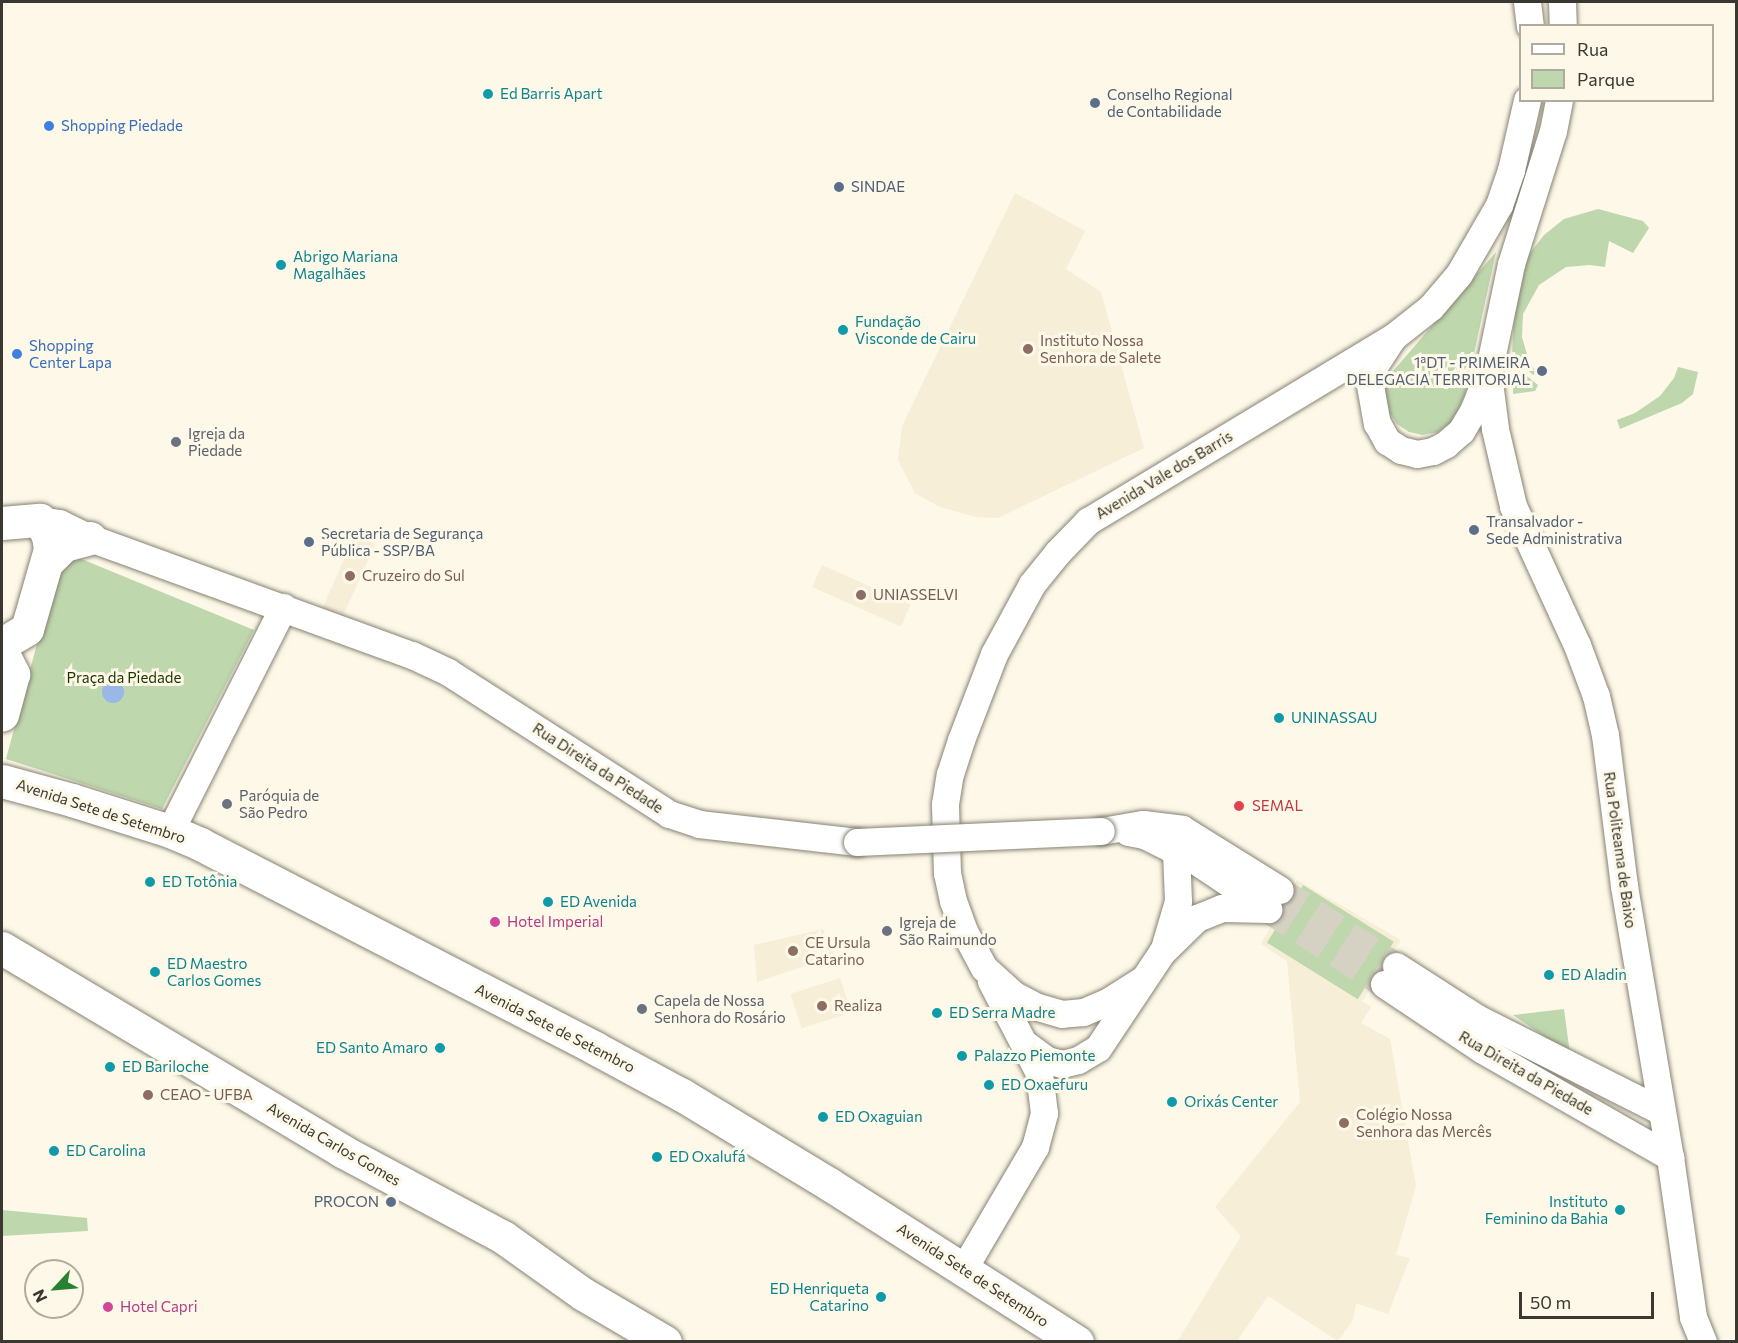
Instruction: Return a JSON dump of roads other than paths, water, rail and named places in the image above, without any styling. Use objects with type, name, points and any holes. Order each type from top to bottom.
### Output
[{"type":"main road","points":[[2,523],[40,520],[48,536],[48,561]]},
{"type":"main road","points":[[14,636],[48,561],[64,546],[90,537]]},
{"type":"main road","points":[[2,715],[7,663]]},
{"type":"main road","name":"Avenida Sete de Setembro","points":[[2,781],[170,831],[200,844],[682,1095],[964,1268],[1077,1341]]},
{"type":"main road","name":"Avenida Carlos Gomes","points":[[2,948],[342,1151],[503,1237],[583,1294],[664,1341]]},
{"type":"street","points":[[1527,2],[1530,24]]},
{"type":"street","points":[[1563,2],[1563,24]]},
{"type":"street","name":"Avenida Vale dos Barris","points":[[1142,980],[1083,1012],[1062,1014],[1037,1007],[1013,994],[984,968],[964,931],[953,902],[945,841],[945,804],[953,763],[994,654],[1032,584],[1057,553],[1088,521],[1393,337],[1431,307],[1458,274],[1499,205],[1511,170],[1527,102]]},
{"type":"street","points":[[1393,337],[1374,366],[1370,385],[1377,423],[1387,441],[1401,450],[1417,454],[1432,451],[1461,431],[1473,411],[1488,374],[1511,264],[1553,131],[1559,102]]},
{"type":"street","name":"Rua Politeama de Baixo","points":[[1488,374],[1495,429],[1513,506],[1577,645],[1596,696],[1605,735],[1624,886],[1670,1157],[1694,1317],[1703,1341]]},
{"type":"street","points":[[40,520],[59,524],[282,607],[170,831]]},
{"type":"street","name":"Rua Direita da Piedade","points":[[282,607],[412,655],[448,672],[669,814],[699,824],[856,842],[1110,831],[1144,835],[1179,841],[1196,861],[1274,899],[1211,911],[1197,918],[1162,952]]},
{"type":"street","points":[[1025,1044],[1047,1060],[1062,1064],[1078,1060],[1098,1048],[1162,952],[1178,901],[1179,841]]},
{"type":"street","points":[[964,1268],[1035,1147],[1044,1113],[1044,1095],[1039,1073],[984,968]]},
{"type":"street","name":"Rua Direita da Piedade","points":[[1661,1111],[1390,975],[1481,1049],[1670,1157]]},
{"type":"water","points":[[113,681],[121,684],[124,692],[121,700],[113,703],[105,700],[102,692],[105,684]]},
{"type":"tunnel","points":[[1280,890],[1396,966]]},
{"type":"tunnel","points":[[1268,909],[1384,984]]},
{"type":"place","name":"Ed Barris Apart","points":[[488,94]]},
{"type":"place","name":"Conselho Regional de Contabilidade","points":[[1095,103]]},
{"type":"place","name":"Shopping Piedade","points":[[49,126]]},
{"type":"place","name":"SINDAE","points":[[839,187]]},
{"type":"place","name":"Abrigo Mariana Magalhães","points":[[281,265]]},
{"type":"place","name":"Fundação Visconde de Cairu","points":[[843,330]]},
{"type":"place","name":"Instituto Nossa Senhora de Salete","points":[[1028,349]]},
{"type":"place","name":"Shopping Center Lapa","points":[[17,354]]},
{"type":"place","name":"1ªDT - PRIMEIRA DELEGACIA TERRITORIAL","points":[[1542,371]]},
{"type":"place","name":"Igreja da Piedade","points":[[176,442]]},
{"type":"place","name":"Transalvador - Sede Administrativa","points":[[1474,530]]},
{"type":"place","name":"Secretaria de Segurança Pública - SSP/BA","points":[[309,542]]},
{"type":"place","name":"Cruzeiro do Sul","points":[[350,576]]},
{"type":"place","name":"UNIASSELVI","points":[[861,595]]},
{"type":"place","name":"UNINASSAU","points":[[1279,718]]},
{"type":"place","name":"Paróquia de São Pedro","points":[[227,804]]},
{"type":"place","name":"SEMAL","points":[[1239,806]]},
{"type":"place","name":"ED Totônia","points":[[150,882]]},
{"type":"place","name":"ED Avenida","points":[[548,902]]},
{"type":"place","name":"Hotel Imperial","points":[[495,922]]},
{"type":"place","name":"Igreja de São Raimundo","points":[[887,931]]},
{"type":"place","name":"CE Ursula Catarino","points":[[793,951]]},
{"type":"place","name":"ED Maestro Carlos Gomes","points":[[155,972]]},
{"type":"place","name":"ED Aladin","points":[[1549,975]]},
{"type":"place","name":"Realiza","points":[[822,1006]]},
{"type":"place","name":"Capela de Nossa Senhora do Rosário","points":[[642,1009]]},
{"type":"place","name":"ED Serra Madre","points":[[937,1013]]},
{"type":"place","name":"ED Santo Amaro","points":[[440,1048]]},
{"type":"place","name":"Palazzo Piemonte","points":[[962,1056]]},
{"type":"place","name":"ED Bariloche","points":[[110,1067]]},
{"type":"place","name":"ED Oxaefuru","points":[[989,1085]]},
{"type":"place","name":"CEAO - UFBA","points":[[148,1095]]},
{"type":"place","name":"Orixás Center","points":[[1172,1102]]},
{"type":"place","name":"ED Oxaguian","points":[[823,1117]]},
{"type":"place","name":"Colégio Nossa Senhora das Mercês","points":[[1344,1123]]},
{"type":"place","name":"ED Carolina","points":[[54,1151]]},
{"type":"place","name":"ED Oxalufá","points":[[657,1157]]},
{"type":"place","name":"PROCON","points":[[391,1202]]},
{"type":"place","name":"Instituto Feminino da Bahia","points":[[1620,1210]]},
{"type":"place","name":"ED Henriqueta Catarino","points":[[881,1297]]},
{"type":"place","name":"Hotel Capri","points":[[108,1307]]},
{"type":"park label","name":"Praça da Piedade","points":[[124,678]]}]
